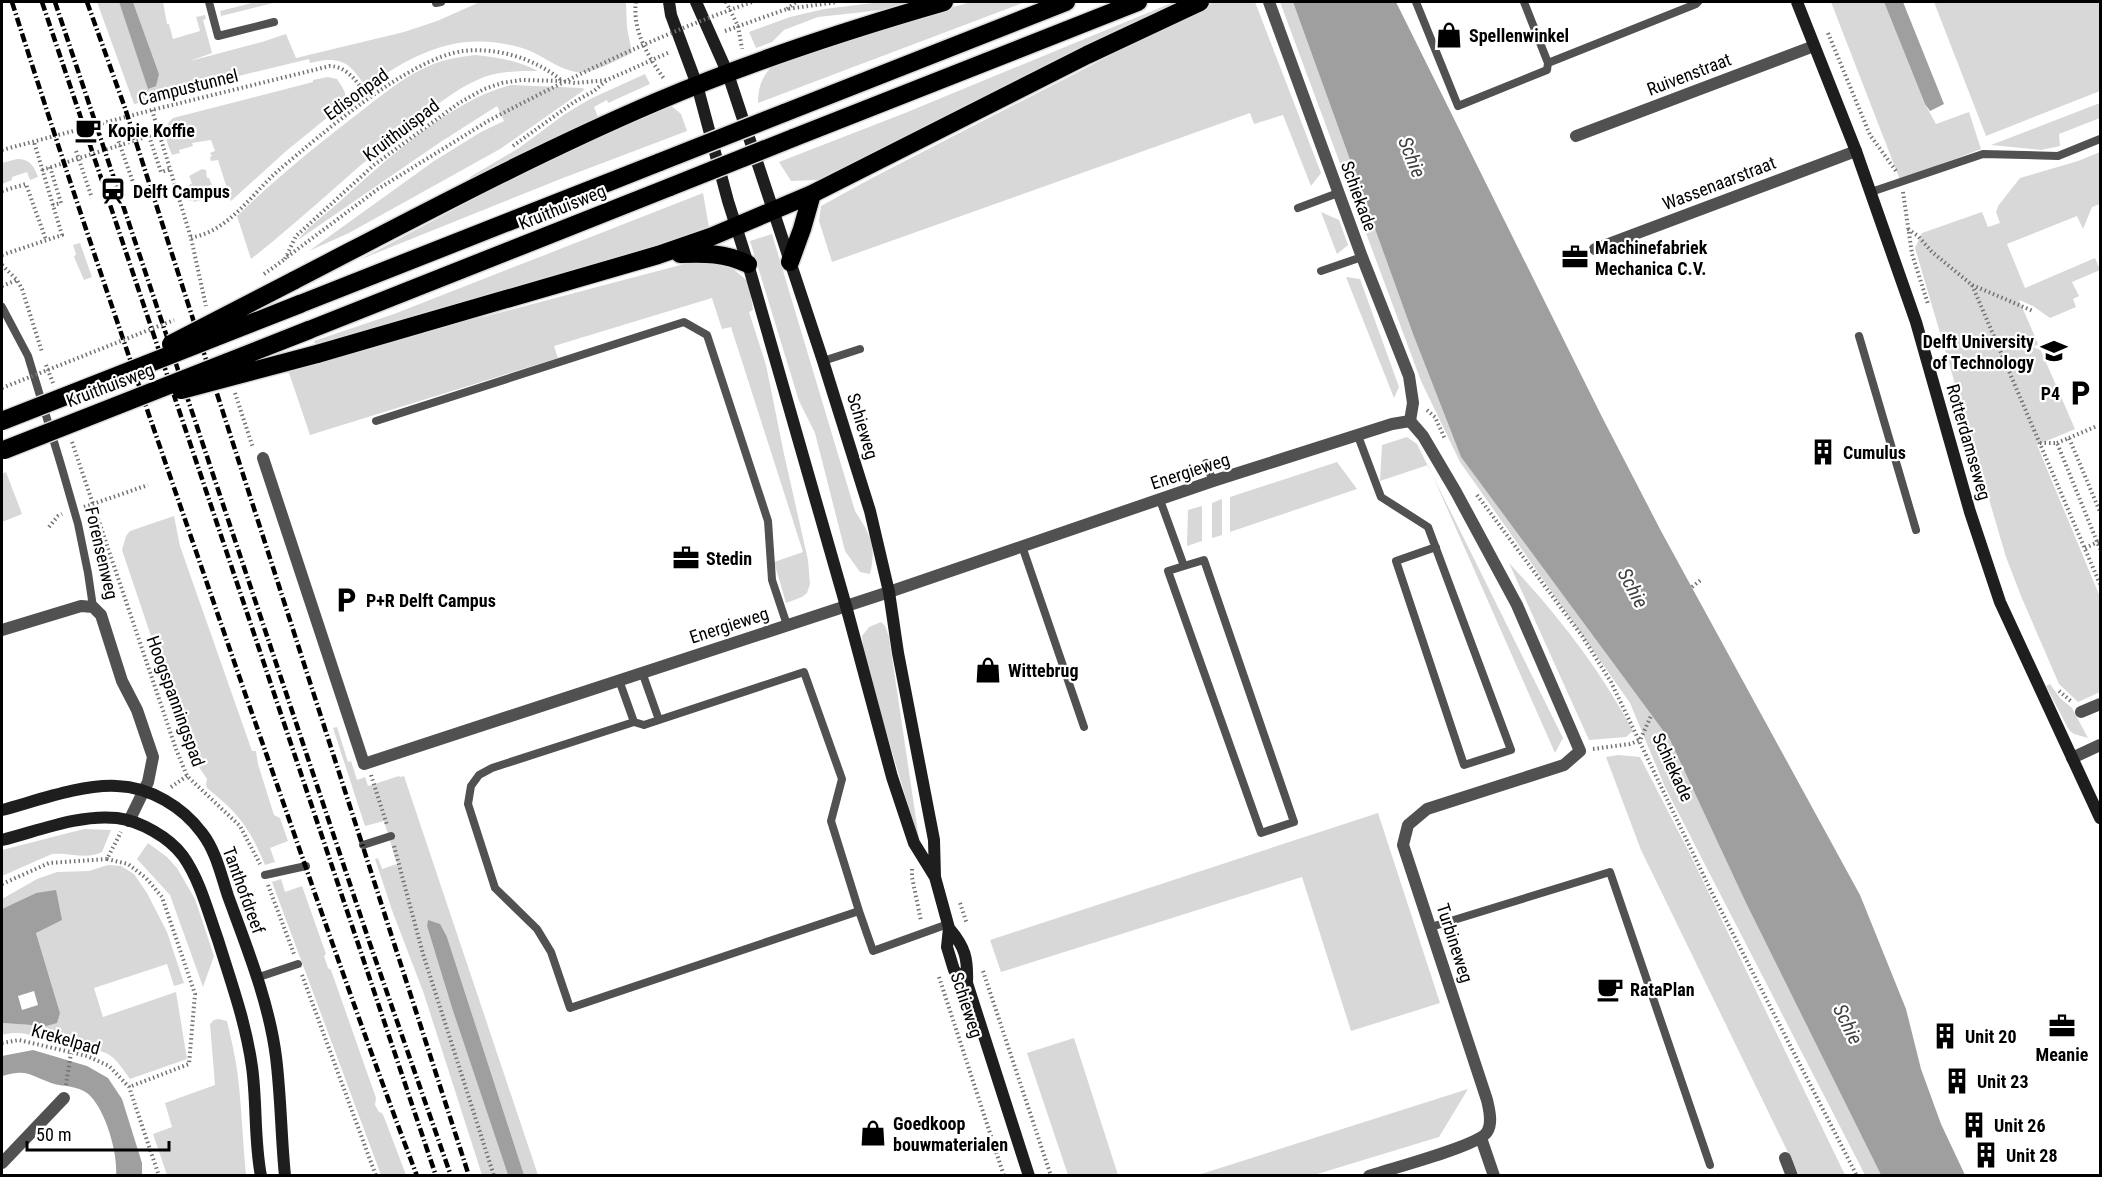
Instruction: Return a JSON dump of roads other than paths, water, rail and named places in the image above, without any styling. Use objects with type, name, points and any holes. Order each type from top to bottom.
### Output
[{"type":"highway","points":[[95,384],[528,161],[657,101],[881,20],[944,2]]},
{"type":"highway","name":"Kruithuisweg","points":[[2,421],[1065,2]]},
{"type":"highway","name":"Kruithuisweg","points":[[3,450],[1138,2]]},
{"type":"highway","points":[[107,409],[317,354],[658,255],[713,236],[812,194],[1087,55],[1200,2]]},
{"type":"highway","points":[[790,262],[812,194]]},
{"type":"highway","points":[[658,255],[713,253],[748,264]]},
{"type":"street","name":"Schieweg","points":[[669,2],[671,15],[697,85],[846,606],[892,777],[914,843],[935,877]]},
{"type":"street","name":"Schieweg","points":[[696,2],[728,74],[824,361],[870,511],[889,592],[898,653],[934,840],[935,877],[949,926],[947,947],[954,970],[966,983],[1029,1176]]},
{"type":"street","name":"Schiekade","points":[[1269,2],[1338,193],[1409,376],[1413,403],[1410,421]]},
{"type":"street","name":"Rotterdamseweg","points":[[1797,2],[1856,151],[1916,322],[1970,512],[2000,602],[2100,818]]},
{"type":"street","name":"Ruivenstraat","points":[[1576,136],[1814,46]]},
{"type":"street","name":"Wassenaarstraat","points":[[1595,249],[1856,151]]},
{"type":"street","name":"Energieweg","points":[[263,458],[364,764],[889,592],[1213,481],[1392,424],[1410,421]]},
{"type":"street","name":"Turbineweg","points":[[1410,421],[1423,436],[1456,492],[1517,605],[1580,751],[1564,765],[1427,809],[1408,825],[1403,845],[1487,1100],[1490,1122],[1487,1132],[1481,1138]]},
{"type":"street","points":[[2,630],[81,606],[93,608]]},
{"type":"street","name":"Forensenweg","points":[[93,608],[101,615],[122,681],[137,710],[153,757],[144,792],[129,821]]},
{"type":"street","points":[[2081,712],[2100,704]]},
{"type":"street","points":[[2072,758],[2100,745]]},
{"type":"street","name":"Tanthofdreef","points":[[2,810],[92,787],[119,785],[158,796],[180,810],[193,822],[212,850],[268,1017],[276,1056],[285,1176]]},
{"type":"street","points":[[2,840],[84,820],[105,818],[129,821],[162,836],[182,855],[194,874],[202,894],[247,1035],[253,1069],[261,1176]]},
{"type":"street","points":[[2,1163],[64,1098]]},
{"type":"street","points":[[1375,1175],[1481,1138],[1494,1176]]},
{"type":"street","points":[[1785,1158],[1792,1176]]},
{"type":"lane","points":[[208,2],[218,36],[274,22]]},
{"type":"lane","points":[[1416,2],[1458,106],[1547,70],[1548,63],[1526,2]]},
{"type":"lane","points":[[1548,63],[1698,2]]},
{"type":"lane","points":[[1871,192],[1983,154],[2058,156],[2100,139]]},
{"type":"lane","points":[[1298,208],[1338,193]]},
{"type":"lane","points":[[1321,271],[1362,257]]},
{"type":"lane","name":"Forensenweg","points":[[2,307],[28,356],[74,510],[86,562],[93,608]]},
{"type":"lane","points":[[376,421],[684,322],[707,334],[768,521],[772,580],[787,625]]},
{"type":"lane","points":[[1859,336],[1916,530]]},
{"type":"lane","points":[[824,361],[860,348]]},
{"type":"lane","points":[[1358,436],[1381,497],[1428,527],[1436,547],[1511,750],[1464,765],[1396,561],[1436,547]]},
{"type":"lane","points":[[1206,463],[1213,481]]},
{"type":"lane","points":[[1160,500],[1184,566]]},
{"type":"lane","points":[[1022,546],[1084,727]]},
{"type":"lane","points":[[1204,560],[1294,822],[1261,833],[1168,571],[1184,566],[1204,560]]},
{"type":"lane","points":[[642,672],[659,720]]},
{"type":"lane","points":[[859,911],[570,1008],[551,952],[537,929],[495,888],[468,804],[471,786],[479,775],[492,768],[634,722],[644,725],[804,672],[842,779],[831,821],[873,951],[949,926]]},
{"type":"lane","points":[[619,680],[634,722]]},
{"type":"lane","points":[[363,845],[391,836]]},
{"type":"lane","points":[[265,875],[306,866]]},
{"type":"lane","points":[[1431,927],[1610,872],[1710,1165]]},
{"type":"lane","points":[[256,978],[298,964]]},
{"type":"water","points":[[119,2],[133,2],[159,74],[156,86],[148,89]]},
{"type":"water","name":"Schie","points":[[1293,2],[1396,2],[1661,531],[1860,895],[1906,1009],[1921,1069],[1941,1124],[1965,1175],[1881,1175],[1746,903],[1670,740],[1461,457],[1413,334]]},
{"type":"water","points":[[1884,2],[1903,2],[1944,104],[1930,111],[1925,104]]},
{"type":"water","points":[[56,890],[62,920],[36,933],[60,1013],[57,1023],[46,1026],[2,1023],[2,909],[36,893]],"holes":[[[34,991],[38,1005],[22,1010],[18,996]]]},
{"type":"water","points":[[428,920],[440,924],[447,937],[524,1175],[508,1175],[452,1008],[427,926]]},
{"type":"water","points":[[33,1050],[87,1066],[108,1078],[122,1099],[142,1163],[142,1175],[116,1175],[115,1155],[105,1119],[93,1100],[83,1090],[51,1083],[27,1074],[2,1076],[2,1056]]},
{"type":"railway","points":[[12,2],[187,525],[330,938],[417,1176]]},
{"type":"railway","points":[[42,2],[436,1176]]},
{"type":"railway","points":[[55,2],[369,941],[451,1176]]},
{"type":"railway","points":[[87,2],[125,108],[469,1176]]},
{"type":"place","name":"Spellenwinkel","points":[[1449,35]]},
{"type":"place","name":"Kopie Koffie","points":[[88,130]]},
{"type":"place","name":"Delft Campus","points":[[113,191]]},
{"type":"place","name":"Machinefabriek Mechanica C.V.","points":[[1575,257]]},
{"type":"place","name":"Delft University of Technology","points":[[2054,351]]},
{"type":"place","name":"P4","points":[[2080,393]]},
{"type":"place","name":"Cumulus","points":[[1823,452]]},
{"type":"place","name":"Stedin","points":[[686,558]]},
{"type":"place","name":"P+R Delft Campus","points":[[346,600]]},
{"type":"place","name":"Wittebrug","points":[[988,670]]},
{"type":"place","name":"RataPlan","points":[[1610,989]]},
{"type":"place","name":"Meanie","points":[[2062,1026]]},
{"type":"place","name":"Unit 20","points":[[1945,1036]]},
{"type":"place","name":"Unit 23","points":[[1957,1081]]},
{"type":"place","name":"Unit 26","points":[[1974,1125]]},
{"type":"place","name":"Goedkoop bouwmaterialen","points":[[873,1133]]},
{"type":"place","name":"Unit 28","points":[[1986,1155]]}]
